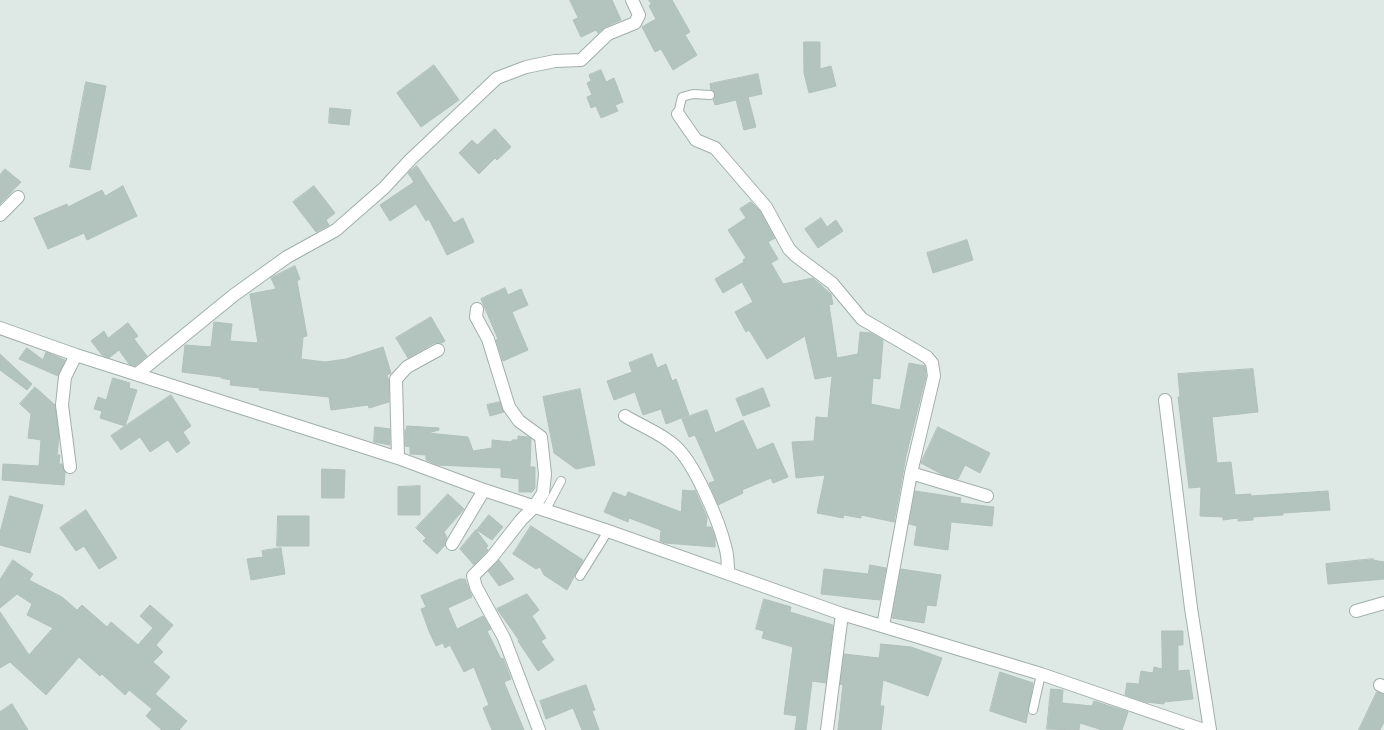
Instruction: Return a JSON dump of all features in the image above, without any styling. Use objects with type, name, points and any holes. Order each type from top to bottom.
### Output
[{"type":"street","points":[[137,374],[234,295],[287,257],[336,230],[384,188],[410,160],[497,78],[506,73],[526,67],[555,61],[581,60],[608,34],[635,23],[639,15],[632,0]]},
{"type":"street","points":[[678,114],[696,140],[715,148],[766,207],[789,249],[796,256],[832,283],[862,319],[927,357],[932,363],[934,376],[911,473],[883,626]]},
{"type":"street","points":[[0,215],[18,197]]},
{"type":"street","points":[[477,309],[476,317],[488,339],[509,407],[519,421],[541,437],[545,488],[540,509],[521,520],[492,557],[473,576],[476,587],[504,638],[539,730]]},
{"type":"street","points":[[0,328],[76,355],[398,458],[484,490],[728,573],[842,614],[1041,674],[1204,730]]},
{"type":"street","points":[[398,458],[396,379],[407,367],[438,350]]},
{"type":"street","points":[[70,467],[62,405],[65,377],[76,355]]},
{"type":"street","points":[[1165,400],[1191,608],[1210,730]]},
{"type":"street","points":[[625,416],[666,439],[682,452],[701,485],[721,532],[726,547],[728,573]]},
{"type":"street","points":[[911,473],[987,496]]},
{"type":"street","points":[[452,544],[484,490]]},
{"type":"street","points":[[1356,611],[1384,603]]},
{"type":"street","points":[[827,730],[842,614]]},
{"type":"lane","points":[[678,114],[682,97],[693,94],[710,95]]},
{"type":"lane","points":[[540,509],[561,481]]},
{"type":"lane","points":[[580,576],[608,532]]},
{"type":"lane","points":[[1033,710],[1041,674]]},
{"type":"building","points":[[570,0],[612,0],[621,20],[605,27],[598,33],[596,30],[581,37],[573,20],[578,18]]},
{"type":"building","points":[[649,0],[672,0],[690,32],[685,35],[697,55],[673,70],[661,49],[655,52],[642,27],[656,19],[649,6],[651,4]]},
{"type":"building","points":[[804,42],[820,42],[820,69],[831,66],[836,86],[809,93],[804,73]]},
{"type":"building","points":[[434,65],[459,100],[421,127],[397,93]]},
{"type":"building","points":[[601,70],[606,82],[614,78],[623,102],[615,105],[618,111],[601,118],[596,106],[591,108],[587,97],[592,95],[587,83],[591,81],[589,75]]},
{"type":"building","points":[[758,74],[762,94],[748,97],[756,127],[744,130],[736,100],[715,105],[713,99],[715,93],[711,90],[710,84]]},
{"type":"building","points":[[86,82],[106,86],[90,170],[70,167]]},
{"type":"building","points":[[330,108],[351,110],[349,125],[329,123]]},
{"type":"building","points":[[495,129],[511,147],[497,160],[495,158],[479,174],[459,153],[472,140],[477,145]]},
{"type":"building","points":[[417,166],[454,223],[463,218],[474,242],[447,255],[429,219],[426,221],[416,204],[390,221],[380,205],[414,182],[408,173]]},
{"type":"building","points":[[5,169],[21,182],[0,204],[0,175]]},
{"type":"building","points":[[123,186],[137,216],[87,240],[84,233],[48,249],[34,218],[67,204],[68,207],[102,190],[105,196]]},
{"type":"building","points":[[314,186],[335,213],[326,220],[329,225],[316,232],[293,202]]},
{"type":"building","points":[[751,202],[760,211],[775,238],[768,242],[778,259],[771,263],[783,284],[813,278],[831,294],[833,304],[829,305],[837,358],[858,354],[860,332],[871,333],[883,340],[880,379],[873,378],[871,404],[900,410],[909,363],[925,366],[926,376],[906,456],[894,522],[861,515],[861,518],[844,515],[843,518],[817,513],[825,475],[796,478],[792,442],[814,441],[816,417],[828,418],[832,376],[815,379],[805,336],[767,359],[749,330],[746,332],[735,312],[753,302],[742,282],[723,293],[715,279],[744,262],[743,260],[746,258],[728,230],[746,218],[740,209]]},
{"type":"building","points":[[821,218],[827,227],[836,220],[843,231],[818,248],[805,229]]},
{"type":"building","points":[[967,240],[973,260],[933,273],[927,253]]},
{"type":"building","points":[[295,266],[300,279],[297,281],[307,336],[303,337],[301,359],[325,362],[346,359],[383,347],[391,373],[387,375],[389,382],[389,402],[369,408],[368,405],[331,410],[329,397],[259,390],[260,388],[230,385],[231,380],[221,377],[182,372],[185,345],[211,347],[214,322],[232,324],[230,341],[258,343],[250,294],[276,289],[271,278]]},
{"type":"building","points":[[505,288],[508,295],[521,289],[528,305],[512,312],[528,350],[503,361],[496,340],[498,339],[481,299]]},
{"type":"building","points":[[431,317],[445,341],[442,343],[434,343],[408,358],[396,338]]},
{"type":"building","points":[[128,323],[138,336],[134,339],[147,356],[135,366],[129,364],[119,350],[109,358],[102,355],[91,341],[104,331],[108,338]]},
{"type":"building","points":[[27,348],[43,360],[46,352],[65,360],[58,376],[19,359]]},
{"type":"building","points":[[0,354],[32,384],[27,390],[0,370]]},
{"type":"building","points":[[652,354],[657,368],[666,364],[672,381],[676,379],[689,415],[666,424],[661,409],[643,415],[635,392],[614,400],[607,381],[632,372],[629,363]]},
{"type":"building","points":[[1253,369],[1258,412],[1212,417],[1217,463],[1231,462],[1235,495],[1251,494],[1251,496],[1328,491],[1330,510],[1283,513],[1283,515],[1253,517],[1253,520],[1238,521],[1238,518],[1223,520],[1223,517],[1200,516],[1201,487],[1189,488],[1178,397],[1180,397],[1178,374]]},
{"type":"building","points":[[113,378],[130,383],[129,388],[137,390],[125,426],[100,418],[102,411],[94,409],[98,397],[106,400]]},
{"type":"building","points":[[35,387],[55,405],[59,437],[57,455],[60,455],[59,464],[62,464],[65,473],[64,485],[2,480],[3,464],[39,466],[41,440],[28,438],[31,414],[20,404]]},
{"type":"building","points":[[763,388],[770,406],[743,416],[736,399]]},
{"type":"building","points":[[580,389],[595,465],[576,469],[554,453],[543,397]]},
{"type":"building","points":[[171,395],[191,426],[183,432],[190,443],[177,453],[168,440],[150,452],[140,437],[121,450],[111,436]]},
{"type":"building","points":[[500,402],[504,412],[490,416],[487,405]]},
{"type":"building","points":[[707,410],[715,433],[743,420],[757,450],[773,443],[788,477],[773,483],[771,478],[742,490],[743,493],[718,505],[709,483],[715,481],[695,435],[689,437],[682,419]]},
{"type":"building","points":[[407,426],[439,428],[439,430],[428,433],[468,437],[473,451],[492,448],[492,440],[512,442],[512,440],[518,440],[518,436],[528,437],[531,439],[530,467],[535,467],[535,488],[532,492],[519,492],[519,479],[501,477],[501,468],[438,465],[426,460],[426,455],[410,454],[410,447],[405,446],[405,430]]},
{"type":"building","points":[[375,427],[390,429],[390,445],[374,442]]},
{"type":"building","points":[[938,427],[990,453],[980,473],[965,465],[958,479],[945,476],[921,463]]},
{"type":"building","points":[[322,469],[345,470],[344,498],[322,498]]},
{"type":"building","points":[[420,486],[420,515],[398,515],[398,487]]},
{"type":"building","points":[[683,490],[695,490],[707,517],[706,527],[711,527],[715,537],[715,547],[665,543],[660,541],[661,530],[629,518],[628,522],[604,512],[613,492],[626,497],[628,492],[681,512]]},
{"type":"building","points":[[915,491],[961,498],[960,503],[994,507],[992,526],[951,522],[948,550],[914,545],[917,526],[909,524]]},
{"type":"building","points":[[448,494],[464,509],[444,532],[447,538],[445,545],[437,554],[423,541],[426,538],[416,528]]},
{"type":"building","points":[[10,496],[43,505],[30,553],[0,545],[0,533]]},
{"type":"building","points":[[86,510],[117,558],[99,569],[84,546],[76,551],[60,528]]},
{"type":"building","points":[[489,515],[503,527],[492,540],[477,530]]},
{"type":"building","points":[[278,516],[309,516],[309,546],[277,546]]},
{"type":"building","points":[[531,526],[583,560],[567,590],[544,575],[540,567],[536,569],[513,554]]},
{"type":"building","points":[[476,530],[488,546],[486,548],[488,550],[474,565],[460,549]]},
{"type":"building","points":[[281,548],[285,574],[251,580],[247,559],[263,557],[262,551]]},
{"type":"building","points":[[1373,559],[1384,562],[1384,579],[1328,584],[1326,564]]},
{"type":"building","points":[[13,560],[33,574],[29,580],[62,597],[77,610],[82,605],[107,627],[111,622],[138,645],[153,628],[140,616],[150,605],[173,625],[156,645],[163,652],[153,662],[170,677],[155,694],[187,721],[179,730],[162,730],[146,716],[152,709],[129,690],[125,695],[102,674],[100,676],[79,657],[46,695],[10,662],[0,668],[0,612],[29,655],[53,628],[27,615],[32,604],[17,594],[0,608],[0,580]]},
{"type":"building","points":[[499,560],[514,579],[499,586],[488,571]]},
{"type":"building","points":[[870,565],[886,568],[880,600],[821,594],[824,569],[868,574]]},
{"type":"building","points":[[901,569],[941,575],[936,606],[927,605],[924,623],[892,618]]},
{"type":"building","points":[[460,579],[465,579],[472,597],[448,608],[457,629],[483,616],[491,629],[487,631],[501,659],[503,658],[511,679],[504,682],[524,730],[492,730],[483,708],[489,705],[474,667],[464,672],[450,645],[445,648],[443,643],[436,646],[429,631],[421,609],[426,607],[421,596]]},
{"type":"building","points":[[527,594],[539,610],[532,616],[546,638],[541,641],[554,660],[538,671],[518,641],[519,640],[497,609]]},
{"type":"building","points":[[764,599],[791,607],[790,612],[833,625],[826,683],[812,681],[806,730],[795,730],[797,716],[784,714],[793,647],[762,638],[764,631],[756,629]]},
{"type":"building","points":[[1162,631],[1183,631],[1183,645],[1178,645],[1178,671],[1189,670],[1193,699],[1164,702],[1164,704],[1145,702],[1125,695],[1127,683],[1139,684],[1141,671],[1153,673],[1154,667],[1162,669]]},
{"type":"building","points":[[881,644],[911,647],[942,658],[928,696],[883,680],[880,706],[884,706],[881,730],[838,730],[843,685],[840,684],[844,654],[879,658]]},
{"type":"building","points":[[1000,672],[1033,683],[1026,723],[990,711]]},
{"type":"building","points":[[586,685],[595,710],[592,711],[599,730],[582,730],[573,708],[546,719],[540,701]]},
{"type":"building","points":[[1051,689],[1063,690],[1062,703],[1092,706],[1094,701],[1128,712],[1122,730],[1102,730],[1080,723],[1079,730],[1047,729]]},
{"type":"building","points":[[1377,692],[1384,694],[1384,722],[1380,730],[1359,730]]},
{"type":"building","points":[[12,704],[28,730],[0,730],[0,712]]}]
